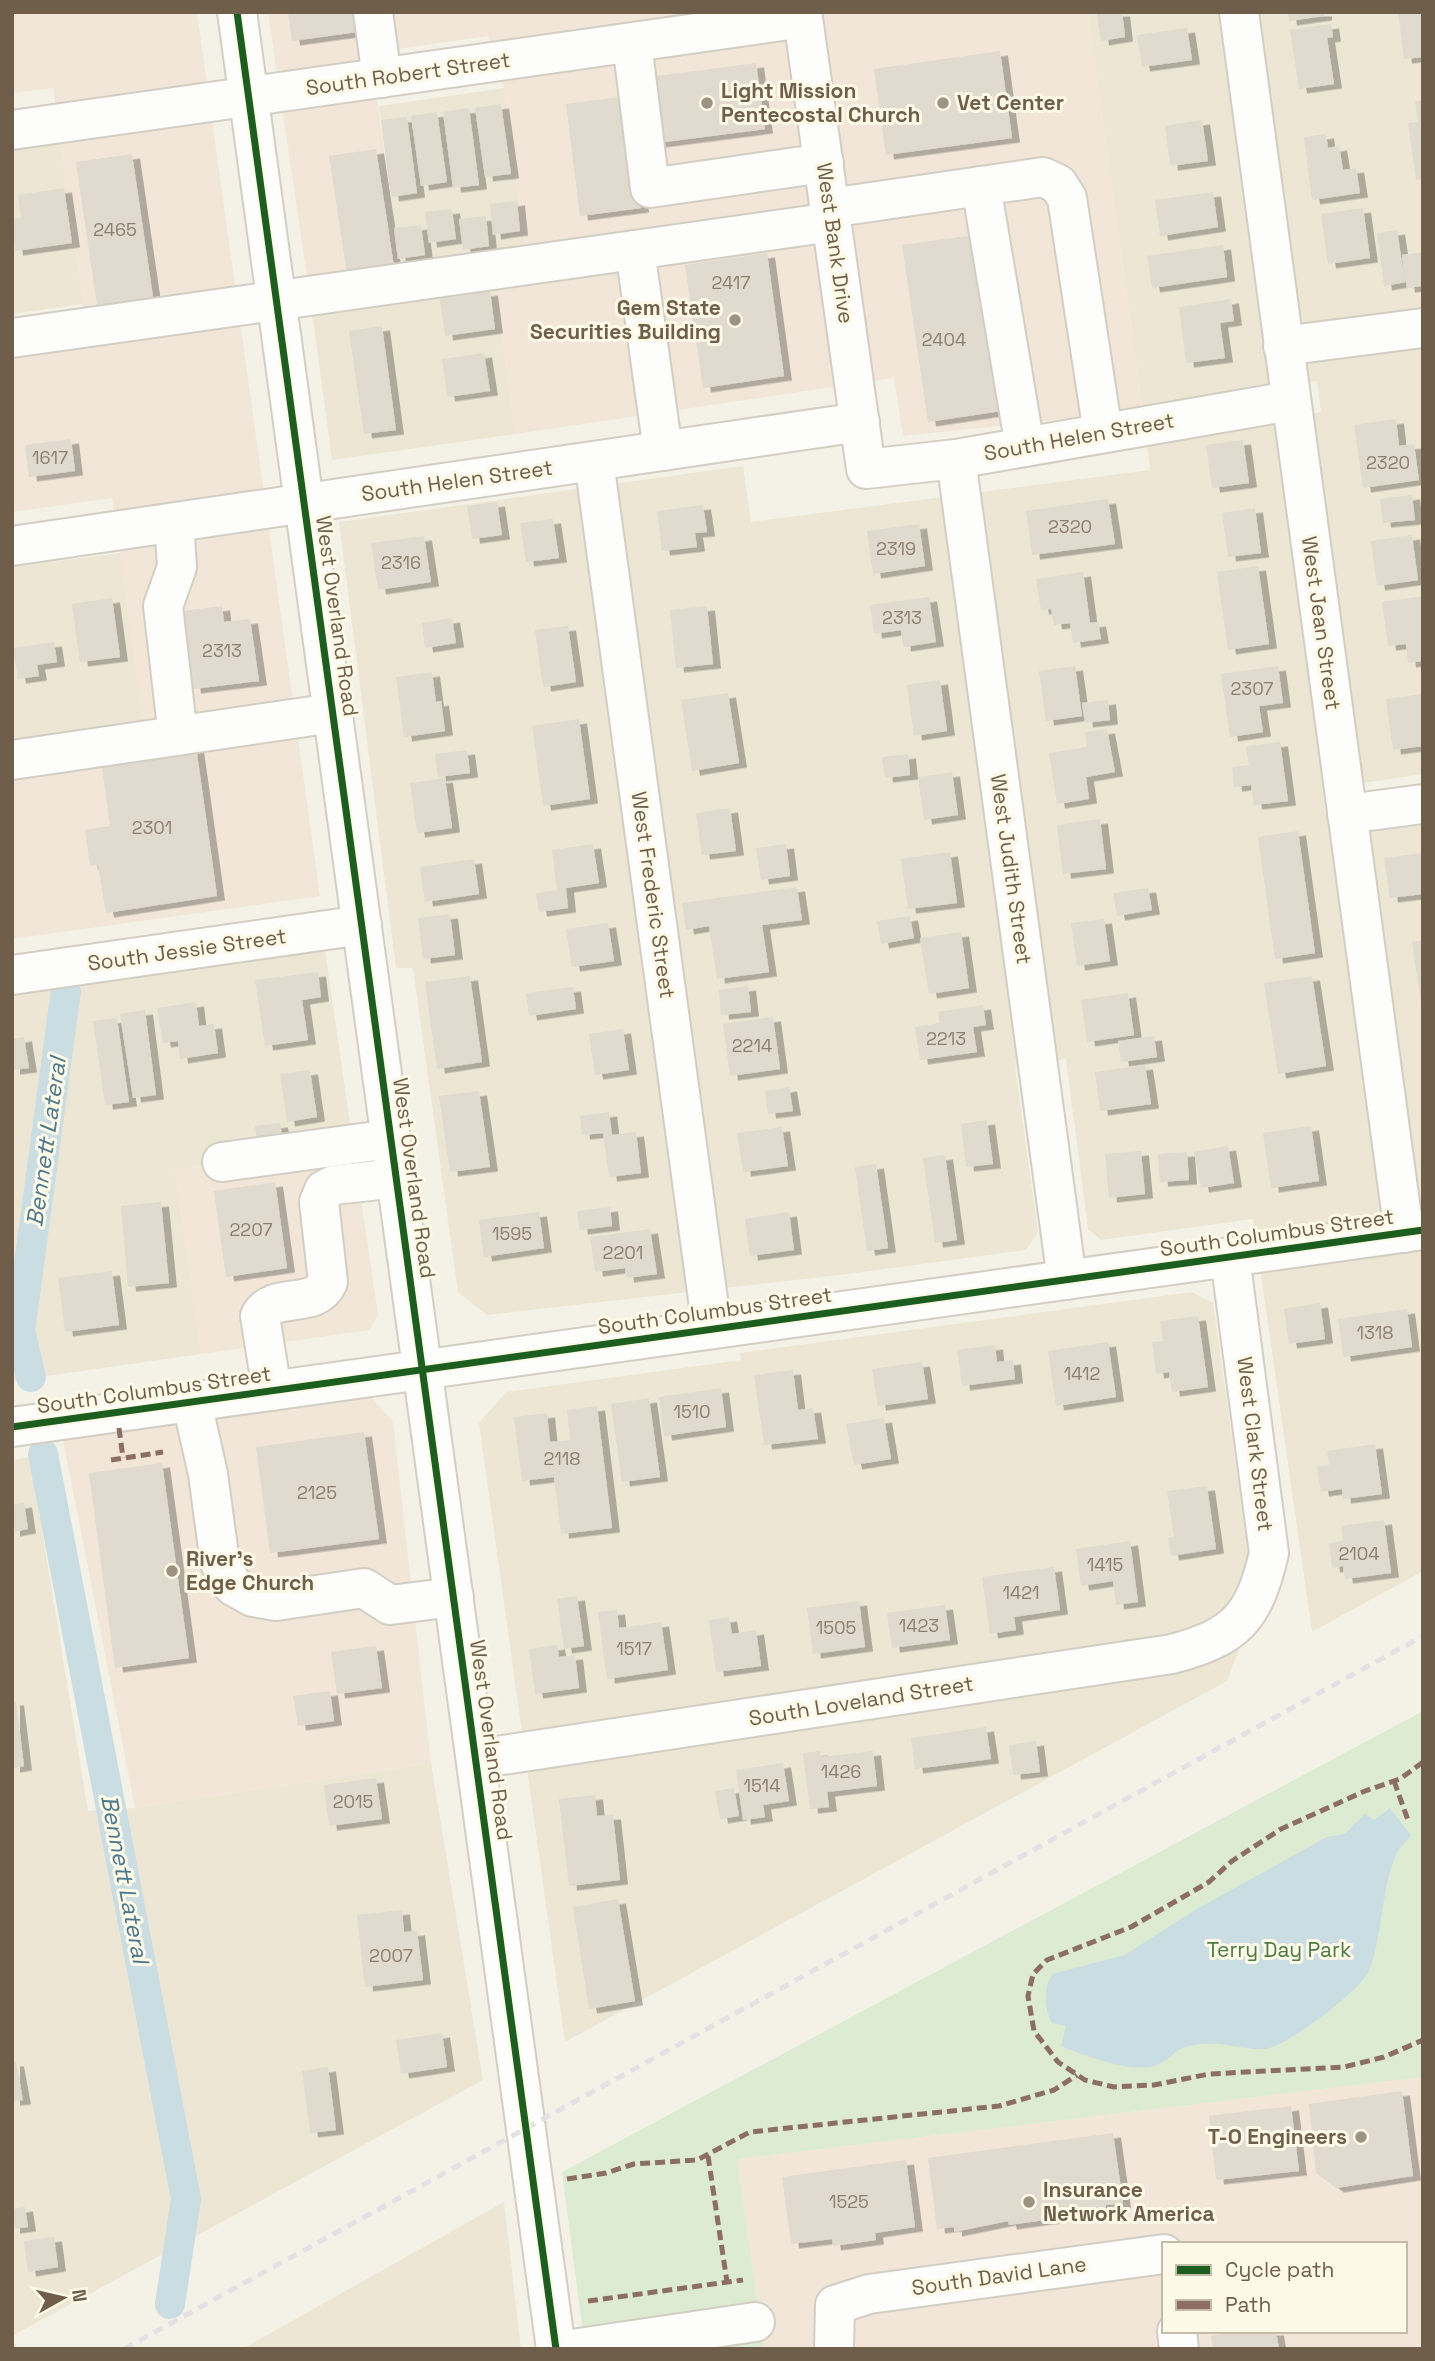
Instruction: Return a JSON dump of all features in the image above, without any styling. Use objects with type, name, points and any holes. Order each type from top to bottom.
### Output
[{"type":"street","name":"West Overland Road","points":[[237,12],[556,2349]]},
{"type":"street","points":[[373,12],[382,78]]},
{"type":"street","name":"West Jean Street","points":[[1239,12],[1347,814],[1413,1231]]},
{"type":"street","name":"South Robert Street","points":[[12,130],[632,43],[702,23],[803,18]]},
{"type":"street","name":"West Bank Drive","points":[[803,18],[866,469]]},
{"type":"street","points":[[632,43],[650,188],[824,163]]},
{"type":"street","points":[[12,338],[277,303],[635,250],[1043,177],[1058,184],[1067,198],[1103,433]]},
{"type":"street","points":[[981,186],[1025,447]]},
{"type":"street","points":[[635,250],[663,451]]},
{"type":"street","points":[[1283,346],[1423,328]]},
{"type":"street","name":"South Helen Street","points":[[866,469],[1025,447],[1290,401]]},
{"type":"street","name":"South Helen Street","points":[[12,546],[860,422]]},
{"type":"street","name":"West Judith Street","points":[[956,458],[1067,1280]]},
{"type":"street","name":"West Frederic Street","points":[[594,461],[712,1329]]},
{"type":"street","points":[[174,523],[177,567],[163,606],[178,736]]},
{"type":"street","points":[[12,760],[333,713]]},
{"type":"street","points":[[1347,814],[1423,804]]},
{"type":"street","name":"South Jessie Street","points":[[12,975],[362,925]]},
{"type":"street","points":[[222,1162],[391,1139]]},
{"type":"street","points":[[272,1391],[260,1316],[265,1307],[272,1303],[314,1297],[324,1290],[328,1282],[319,1202],[324,1190],[334,1185],[397,1178]]},
{"type":"street","name":"South Columbus Street","points":[[12,1427],[1413,1231]]},
{"type":"street","name":"West Clark Street","points":[[1230,1257],[1269,1553],[1260,1593],[1239,1623]]},
{"type":"street","points":[[192,1402],[208,1474],[220,1563],[233,1586],[253,1597],[276,1601],[365,1588],[390,1605],[454,1597]]},
{"type":"street","name":"South Loveland Street","points":[[476,1759],[1172,1654],[1206,1645],[1239,1623]]},
{"type":"street","name":"South David Lane","points":[[834,2349],[835,2305],[869,2294],[1162,2254]]},
{"type":"street","points":[[572,2349],[755,2322]]},
{"type":"shaded area","points":[[12,12],[197,12],[320,896],[12,939],[12,749],[144,730],[112,498],[13,512],[12,343],[87,332],[53,88],[12,93]]},
{"type":"shaded area","points":[[268,12],[1088,12],[1143,411],[903,436],[894,378],[515,434],[494,278],[528,273],[504,88],[488,36],[371,53],[403,291],[311,304]]},
{"type":"shaded area","points":[[1088,12],[1423,12],[1423,774],[1322,789],[1331,837],[1423,825],[1423,1571],[1312,1632],[1253,1219],[1101,1240],[1088,1229],[1066,1059],[1015,1067],[1038,1232],[1026,1250],[848,1274],[487,1315],[458,1292],[413,968],[396,968],[339,522],[743,466],[751,522],[1150,470],[1146,436],[1321,412],[1317,381],[1143,411]]},
{"type":"shaded area","points":[[504,88],[526,256],[400,273],[379,106]]},
{"type":"shaded area","points":[[60,139],[83,304],[12,314],[12,147]]},
{"type":"shaded area","points":[[494,278],[515,434],[332,460],[311,304]]},
{"type":"shaded area","points":[[120,553],[144,730],[12,749],[12,567]]},
{"type":"shaded area","points":[[325,950],[353,1144],[175,1170],[201,1354],[12,1381],[12,990]]},
{"type":"shaded area","points":[[353,1144],[378,1315],[369,1330],[201,1354],[175,1170]]},
{"type":"shaded area","points":[[1192,1292],[1213,1303],[1256,1606],[1227,1681],[565,2042],[479,1423],[506,1392],[741,1360],[740,1353]]},
{"type":"shaded area","points":[[371,1397],[393,1421],[431,1763],[135,1808],[63,1440]]},
{"type":"shaded area","points":[[30,1457],[88,1811],[135,1808],[431,1763],[483,2080],[12,2336],[12,1460]]},
{"type":"shaded area","points":[[1390,1808],[1411,1835],[1396,1854],[1390,1870],[1374,1957],[1363,1980],[1321,2017],[1288,2039],[1264,2049],[1200,2044],[1179,2050],[1159,2064],[1149,2067],[1138,2068],[1110,2063],[1061,2046],[1066,2026],[1052,2023],[1046,2005],[1047,1986],[1052,1974],[1125,1955],[1195,1910],[1327,1837],[1345,1834],[1365,1813],[1374,1820]]},
{"type":"shaded area","points":[[1423,2077],[1423,2349],[764,2349],[737,2159]]},
{"type":"shaded area","points":[[504,2202],[521,2349],[242,2349]]},
{"type":"green space","name":"Terry Day Park","points":[[1423,1711],[1423,2077],[737,2159],[764,2349],[585,2349],[562,2172]]},
{"type":"building","points":[[288,12],[354,12],[357,32],[292,41]]},
{"type":"building","points":[[1122,12],[1125,37],[1101,41],[1097,13]]},
{"type":"building","points":[[1288,12],[1324,12],[1324,16],[1289,21]]},
{"type":"building","points":[[1398,12],[1423,12],[1423,57],[1404,59]]},
{"type":"building","points":[[1331,24],[1333,37],[1327,38],[1334,84],[1299,89],[1290,30]]},
{"type":"building","points":[[1187,28],[1192,60],[1142,67],[1137,35]]},
{"type":"building","name":"Vet Center","points":[[1000,51],[1012,138],[886,155],[874,69]]},
{"type":"building","name":"Light Mission Pentecostal Church","points":[[756,63],[765,129],[657,143],[649,77]]},
{"type":"building","points":[[627,96],[641,208],[580,216],[566,104]]},
{"type":"building","points":[[1423,100],[1423,179],[1416,180],[1408,123],[1418,122],[1415,101]]},
{"type":"building","points":[[501,104],[511,174],[485,177],[475,108]]},
{"type":"building","points":[[469,108],[479,185],[453,188],[443,112]]},
{"type":"building","points":[[437,112],[447,182],[421,186],[411,116]]},
{"type":"building","points":[[407,117],[417,193],[391,197],[381,120]]},
{"type":"building","points":[[1202,120],[1208,161],[1170,166],[1165,126]]},
{"type":"building","points":[[1326,134],[1328,148],[1339,146],[1343,170],[1356,168],[1360,193],[1312,200],[1304,137]]},
{"type":"building","points":[[376,149],[394,267],[347,274],[329,156]]},
{"type":"building","points":[[132,154],[153,297],[97,305],[76,162]]},
{"type":"building","points":[[64,188],[72,243],[15,251],[12,219],[21,218],[18,195]]},
{"type":"building","points":[[1213,192],[1218,227],[1160,236],[1155,200]]},
{"type":"building","points":[[517,201],[520,231],[493,235],[490,204]]},
{"type":"building","points":[[1363,208],[1370,258],[1328,264],[1321,214]]},
{"type":"building","points":[[452,209],[456,239],[429,243],[425,212]]},
{"type":"building","points":[[486,216],[489,246],[463,250],[459,219]]},
{"type":"building","points":[[421,225],[425,255],[398,259],[394,228]]},
{"type":"building","points":[[1397,230],[1404,276],[1402,255],[1423,252],[1423,286],[1407,288],[1406,282],[1384,286],[1377,233]]},
{"type":"building","points":[[974,235],[1001,411],[928,422],[902,245]]},
{"type":"building","points":[[1223,245],[1227,277],[1152,288],[1147,256]]},
{"type":"building","name":"Gem State Securities Building","points":[[767,253],[784,376],[703,388],[685,265]]},
{"type":"building","points":[[490,291],[495,329],[445,336],[440,299]]},
{"type":"building","points":[[1231,299],[1234,321],[1220,323],[1225,358],[1186,363],[1179,307]]},
{"type":"building","points":[[382,326],[396,430],[364,434],[349,331]]},
{"type":"building","points":[[484,353],[490,391],[447,397],[442,359]]},
{"type":"building","points":[[1396,419],[1399,446],[1414,444],[1419,480],[1363,488],[1354,425]]},
{"type":"building","points":[[71,439],[75,471],[29,477],[25,445]]},
{"type":"building","points":[[1243,440],[1249,483],[1212,488],[1206,445]]},
{"type":"building","points":[[1412,495],[1415,520],[1383,523],[1380,499]]},
{"type":"building","points":[[1108,499],[1115,544],[1032,555],[1026,511]]},
{"type":"building","points":[[497,502],[502,535],[472,539],[467,506]]},
{"type":"building","points":[[703,505],[707,532],[695,533],[697,547],[662,551],[657,511]]},
{"type":"building","points":[[1255,508],[1261,553],[1228,557],[1222,513]]},
{"type":"building","points":[[553,519],[559,558],[526,562],[520,523]]},
{"type":"building","points":[[919,524],[925,566],[873,574],[867,531]]},
{"type":"building","points":[[1412,535],[1418,580],[1377,586],[1371,541]]},
{"type":"building","points":[[424,536],[431,582],[378,590],[371,543]]},
{"type":"building","points":[[1258,566],[1269,644],[1228,650],[1217,572]]},
{"type":"building","points":[[1083,572],[1090,623],[1098,622],[1101,639],[1073,643],[1070,623],[1054,625],[1051,609],[1041,610],[1036,579]]},
{"type":"building","points":[[1423,596],[1423,661],[1408,663],[1406,644],[1388,646],[1382,602]]},
{"type":"building","points":[[929,597],[936,642],[903,647],[901,630],[874,634],[870,605]]},
{"type":"building","points":[[112,598],[120,657],[80,662],[72,604]]},
{"type":"building","points":[[222,606],[224,622],[250,619],[259,681],[193,689],[183,611]]},
{"type":"building","points":[[707,606],[713,664],[676,668],[670,610]]},
{"type":"building","points":[[452,618],[456,643],[425,648],[422,623]]},
{"type":"building","points":[[568,626],[576,682],[543,687],[535,630]]},
{"type":"building","points":[[54,642],[57,662],[37,665],[39,676],[18,679],[13,648]]},
{"type":"building","points":[[1075,666],[1082,716],[1046,721],[1039,671]]},
{"type":"building","points":[[1278,666],[1283,703],[1259,706],[1263,732],[1230,737],[1221,674]]},
{"type":"building","points":[[432,672],[436,702],[441,701],[445,731],[404,737],[396,677]]},
{"type":"building","points":[[940,680],[947,731],[914,736],[907,685]]},
{"type":"building","points":[[728,693],[739,763],[692,771],[681,700]]},
{"type":"building","points":[[1421,694],[1423,746],[1393,750],[1386,699]]},
{"type":"building","points":[[1108,700],[1110,720],[1085,723],[1082,703]]},
{"type":"building","points":[[579,719],[590,799],[543,806],[532,726]]},
{"type":"building","points":[[1107,729],[1115,772],[1086,777],[1089,799],[1057,804],[1049,753],[1087,747],[1085,732]]},
{"type":"building","points":[[1280,742],[1288,801],[1254,805],[1251,785],[1234,787],[1232,767],[1249,765],[1246,746]]},
{"type":"building","points":[[196,747],[217,896],[106,913],[98,865],[90,866],[85,830],[110,826],[101,760]]},
{"type":"building","points":[[467,750],[470,773],[438,777],[435,754]]},
{"type":"building","points":[[908,754],[910,775],[885,778],[882,757]]},
{"type":"building","points":[[952,772],[958,815],[924,820],[918,777]]},
{"type":"building","points":[[445,778],[452,828],[417,833],[410,783]]},
{"type":"building","points":[[730,808],[736,851],[702,855],[696,813]]},
{"type":"building","points":[[1100,819],[1106,869],[1063,874],[1057,825]]},
{"type":"building","points":[[1298,831],[1315,953],[1275,959],[1258,837]]},
{"type":"building","points":[[593,844],[599,883],[566,888],[568,908],[539,912],[536,893],[557,890],[552,850]]},
{"type":"building","points":[[786,844],[790,876],[761,880],[756,848]]},
{"type":"building","points":[[950,852],[957,903],[908,909],[901,859]]},
{"type":"building","points":[[1423,853],[1423,894],[1390,898],[1384,858]]},
{"type":"building","points":[[474,859],[479,894],[425,902],[420,867]]},
{"type":"building","points":[[797,887],[802,920],[762,925],[769,972],[717,979],[709,926],[686,930],[682,903]]},
{"type":"building","points":[[1148,888],[1152,910],[1117,916],[1113,893]]},
{"type":"building","points":[[450,914],[455,955],[423,959],[418,918]]},
{"type":"building","points":[[910,916],[914,938],[881,944],[877,921]]},
{"type":"building","points":[[1104,919],[1110,961],[1077,966],[1071,923]]},
{"type":"building","points":[[608,923],[614,961],[572,967],[566,929]]},
{"type":"building","points":[[961,932],[969,988],[929,994],[920,938]]},
{"type":"building","points":[[1423,940],[1423,1002],[1421,1002],[1412,942]]},
{"type":"building","points":[[318,972],[321,997],[302,1000],[308,1040],[265,1046],[255,980]]},
{"type":"building","points":[[470,976],[482,1062],[437,1069],[425,982]]},
{"type":"building","points":[[1312,976],[1326,1066],[1278,1074],[1264,983]]},
{"type":"building","points":[[748,986],[751,1012],[721,1015],[719,990]]},
{"type":"building","points":[[573,987],[576,1009],[529,1016],[526,993]]},
{"type":"building","points":[[1128,993],[1134,1035],[1087,1042],[1081,1000]]},
{"type":"building","points":[[196,1002],[199,1026],[214,1024],[218,1053],[180,1059],[178,1041],[163,1043],[157,1008]]},
{"type":"building","points":[[983,1005],[986,1025],[973,1027],[977,1052],[920,1060],[915,1027],[940,1023],[938,1012]]},
{"type":"building","points":[[145,1010],[156,1095],[133,1098],[120,1014]]},
{"type":"building","points":[[773,1017],[780,1069],[730,1076],[723,1024]]},
{"type":"building","points":[[117,1018],[129,1102],[105,1105],[93,1021]]},
{"type":"building","points":[[623,1029],[629,1070],[595,1075],[589,1034]]},
{"type":"building","points":[[1154,1036],[1157,1057],[1121,1062],[1118,1041]]},
{"type":"building","points":[[24,1037],[29,1068],[12,1070],[12,1039]]},
{"type":"building","points":[[1145,1065],[1151,1104],[1100,1111],[1095,1072]]},
{"type":"building","points":[[310,1070],[317,1117],[287,1122],[280,1074]]},
{"type":"building","points":[[789,1087],[793,1111],[768,1114],[765,1091]]},
{"type":"building","points":[[479,1091],[490,1167],[450,1172],[439,1096]]},
{"type":"building","points":[[609,1112],[612,1135],[636,1132],[641,1173],[609,1177],[603,1133],[582,1135],[580,1116]]},
{"type":"building","points":[[987,1120],[993,1164],[966,1167],[961,1124]]},
{"type":"building","points":[[280,1123],[284,1145],[258,1148],[255,1126]]},
{"type":"building","points":[[1311,1126],[1319,1181],[1271,1188],[1263,1133]]},
{"type":"building","points":[[782,1127],[788,1166],[743,1172],[737,1133]]},
{"type":"building","points":[[1228,1146],[1234,1183],[1201,1188],[1194,1152]]},
{"type":"building","points":[[1141,1151],[1145,1194],[1109,1198],[1105,1154]]},
{"type":"building","points":[[1187,1152],[1189,1180],[1160,1182],[1158,1154]]},
{"type":"building","points":[[945,1155],[957,1240],[935,1243],[923,1158]]},
{"type":"building","points":[[876,1164],[888,1248],[867,1251],[855,1167]]},
{"type":"building","points":[[275,1182],[287,1268],[226,1277],[214,1191]]},
{"type":"building","points":[[161,1202],[169,1283],[128,1287],[121,1206]]},
{"type":"building","points":[[610,1207],[612,1226],[580,1230],[577,1211]]},
{"type":"building","points":[[539,1212],[544,1248],[484,1257],[479,1220]]},
{"type":"building","points":[[789,1212],[794,1250],[750,1256],[745,1219]]},
{"type":"building","points":[[650,1229],[657,1274],[626,1278],[625,1268],[595,1272],[590,1237]]},
{"type":"building","points":[[112,1271],[119,1325],[65,1332],[58,1278]]},
{"type":"building","points":[[1320,1303],[1325,1339],[1289,1344],[1284,1309]]},
{"type":"building","points":[[1407,1309],[1412,1347],[1343,1357],[1338,1319]]},
{"type":"building","points":[[1198,1316],[1208,1387],[1172,1392],[1169,1372],[1156,1374],[1152,1342],[1163,1341],[1160,1321]]},
{"type":"building","points":[[1108,1342],[1116,1397],[1056,1406],[1048,1351]]},
{"type":"building","points":[[995,1345],[997,1362],[1013,1360],[1015,1379],[962,1386],[957,1350]]},
{"type":"building","points":[[922,1362],[928,1399],[878,1406],[872,1369]]},
{"type":"building","points":[[793,1370],[798,1410],[813,1408],[818,1439],[764,1445],[754,1375]]},
{"type":"building","points":[[721,1388],[726,1427],[664,1436],[659,1397]]},
{"type":"building","points":[[649,1398],[660,1477],[622,1482],[611,1404]]},
{"type":"building","points":[[597,1406],[612,1528],[561,1534],[554,1477],[522,1481],[514,1417],[547,1413],[550,1442],[570,1440],[567,1410]]},
{"type":"building","points":[[884,1418],[891,1459],[854,1465],[846,1424]]},
{"type":"building","points":[[364,1432],[379,1539],[270,1553],[256,1447]]},
{"type":"building","points":[[1375,1444],[1382,1494],[1343,1499],[1342,1489],[1321,1492],[1317,1467],[1329,1465],[1327,1451]]},
{"type":"building","points":[[162,1463],[189,1658],[115,1668],[89,1473]]},
{"type":"building","points":[[1207,1486],[1216,1549],[1171,1556],[1168,1538],[1174,1537],[1167,1491]]},
{"type":"building","points":[[24,1503],[28,1529],[12,1532],[12,1505]]},
{"type":"building","points":[[1384,1520],[1391,1573],[1345,1579],[1343,1566],[1332,1568],[1329,1543],[1343,1541],[1341,1526]]},
{"type":"building","points":[[1130,1541],[1138,1602],[1116,1605],[1113,1581],[1081,1586],[1076,1549]]},
{"type":"building","points":[[1054,1567],[1060,1610],[1014,1617],[1016,1630],[990,1634],[982,1577]]},
{"type":"building","points":[[577,1596],[584,1646],[564,1649],[557,1599]]},
{"type":"building","points":[[859,1601],[865,1647],[813,1654],[807,1608]]},
{"type":"building","points":[[945,1605],[950,1640],[892,1648],[887,1613]]},
{"type":"building","points":[[617,1610],[619,1628],[661,1622],[668,1670],[607,1679],[598,1612]]},
{"type":"building","points":[[729,1617],[732,1634],[756,1630],[761,1666],[716,1672],[709,1620]]},
{"type":"building","points":[[557,1645],[559,1657],[575,1655],[579,1688],[535,1694],[529,1649]]},
{"type":"building","points":[[376,1646],[382,1688],[337,1694],[331,1652]]},
{"type":"building","points":[[330,1691],[334,1721],[298,1726],[293,1696]]},
{"type":"building","points":[[12,1701],[16,1701],[24,1766],[12,1768]]},
{"type":"building","points":[[986,1727],[991,1759],[915,1769],[911,1738]]},
{"type":"building","points":[[1036,1741],[1040,1772],[1013,1775],[1009,1745]]},
{"type":"building","points":[[820,1751],[821,1757],[873,1751],[877,1786],[827,1792],[829,1807],[810,1809],[803,1753]]},
{"type":"building","points":[[783,1763],[789,1801],[763,1805],[765,1817],[743,1820],[736,1770]]},
{"type":"building","points":[[376,1778],[382,1819],[329,1826],[324,1785]]},
{"type":"building","points":[[734,1788],[739,1816],[720,1819],[715,1791]]},
{"type":"building","points":[[595,1795],[597,1816],[613,1815],[620,1880],[569,1886],[559,1799]]},
{"type":"building","points":[[618,1899],[635,2001],[589,2009],[573,1907]]},
{"type":"building","points":[[402,1910],[404,1932],[417,1931],[423,1980],[365,1987],[357,1915]]},
{"type":"building","points":[[442,2033],[447,2067],[401,2074],[396,2040]]},
{"type":"building","points":[[12,2062],[16,2062],[23,2100],[12,2101]]},
{"type":"building","points":[[328,2067],[336,2130],[310,2133],[302,2071]]},
{"type":"building","name":"T-O Engineers","points":[[1402,2091],[1413,2176],[1336,2188],[1316,2173],[1309,2104]]},
{"type":"building","points":[[1291,2106],[1299,2171],[1216,2180],[1209,2116]]},
{"type":"building","points":[[1113,2133],[1123,2203],[1106,2205],[1106,2210],[1051,2214],[1052,2219],[1009,2225],[1008,2221],[954,2232],[954,2227],[937,2229],[928,2158]]},
{"type":"building","points":[[906,2160],[915,2227],[875,2233],[876,2240],[833,2246],[832,2239],[791,2244],[782,2177]]},
{"type":"building","points":[[25,2207],[28,2227],[12,2229],[12,2209]]},
{"type":"building","points":[[54,2237],[58,2267],[28,2272],[24,2241]]},
{"type":"building","points":[[1228,2333],[1276,2333],[1279,2349],[1213,2349],[1211,2336]]},
{"type":"waterway","name":"Bennett Lateral","points":[[31,1377],[20,1331],[66,990]]},
{"type":"waterway","name":"Bennett Lateral","points":[[43,1454],[186,2199],[170,2304]]},
{"type":"railway","points":[[124,2349],[1423,1636]]},
{"type":"marked path","points":[[119,1428],[123,1458]]},
{"type":"marked path","points":[[111,1460],[163,1452]]},
{"type":"marked path","points":[[1423,1762],[1400,1779],[1365,1791],[1281,1829],[1232,1861],[1209,1882],[1131,1927],[1047,1960],[1033,1974],[1028,1996],[1034,2031],[1058,2062],[1085,2080],[1114,2087],[1154,2085],[1209,2074],[1344,2067],[1384,2057],[1423,2040]]},
{"type":"marked path","points":[[1394,1781],[1409,1823]]},
{"type":"marked path","points":[[567,2179],[606,2173],[634,2164],[697,2160],[750,2132],[999,2106],[1054,2090],[1077,2075]]},
{"type":"marked path","points":[[708,2156],[727,2282]]},
{"type":"marked path","points":[[588,2301],[743,2280]]},
{"type":"cycle path","points":[[237,12],[556,2349]]},
{"type":"cycle path","points":[[12,1427],[1423,1230]]},
{"type":"place","name":"Light Mission Pentecostal Church","points":[[707,103]]},
{"type":"place","name":"Vet Center","points":[[943,103]]},
{"type":"place","name":"Gem State Securities Building","points":[[735,320]]},
{"type":"place","name":"River's Edge Church","points":[[172,1571]]},
{"type":"place","name":"T-O Engineers","points":[[1361,2137]]},
{"type":"place","name":"Insurance Network America","points":[[1029,2202]]}]
